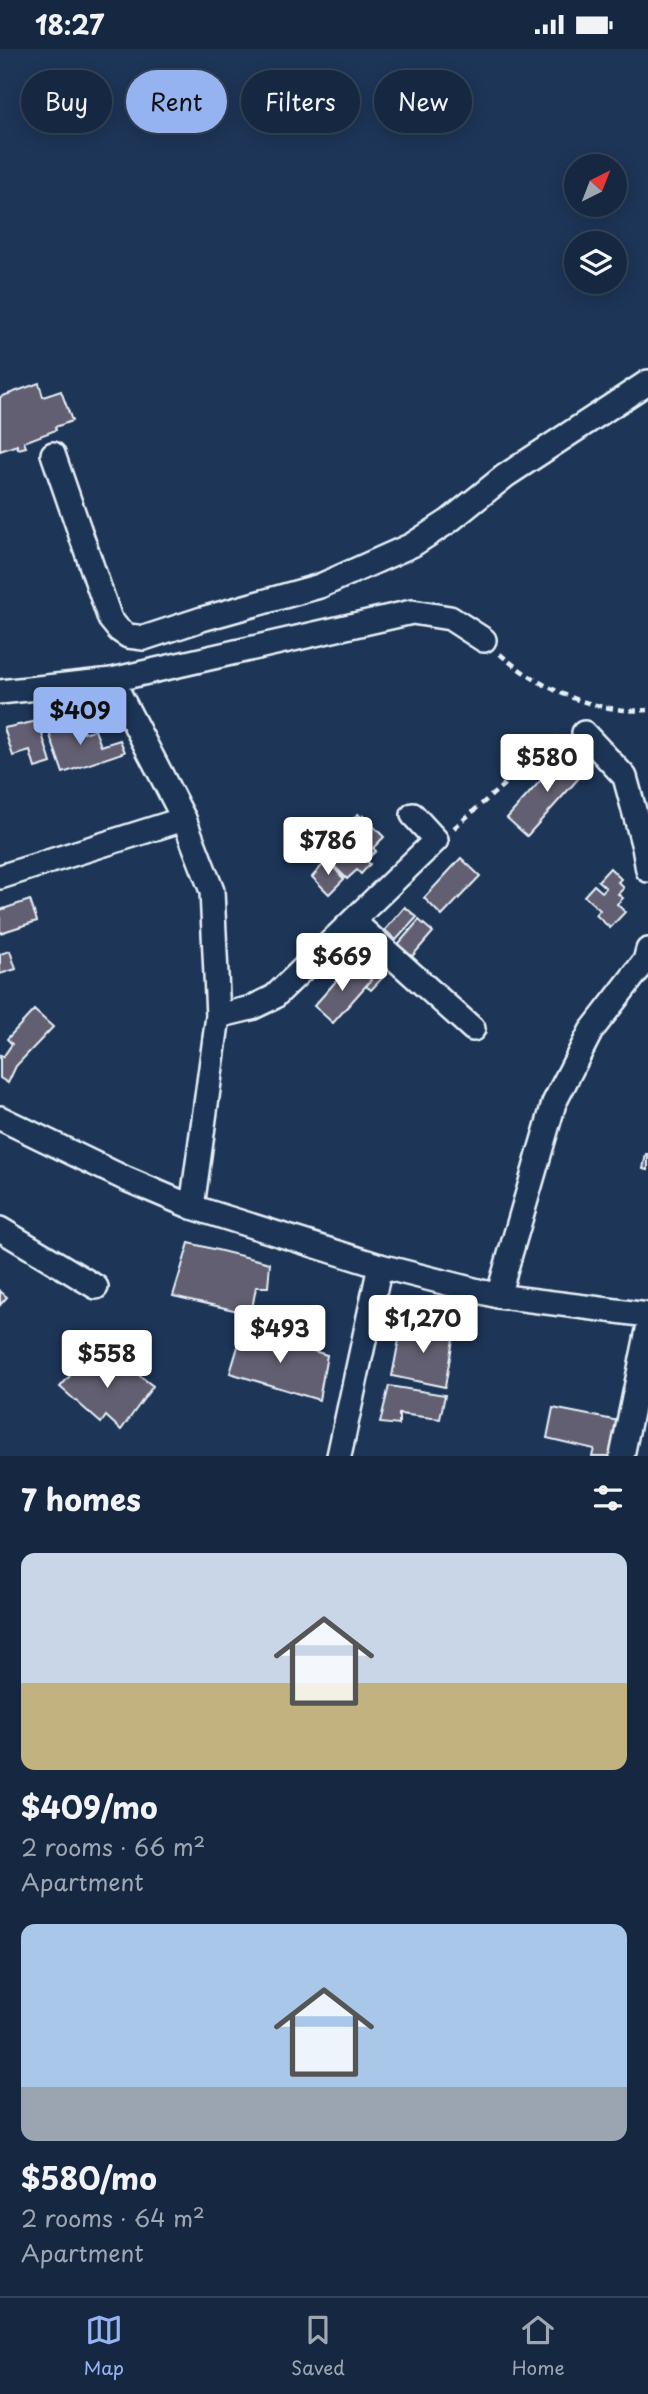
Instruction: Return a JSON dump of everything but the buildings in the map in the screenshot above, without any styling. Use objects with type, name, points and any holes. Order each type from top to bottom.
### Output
[{"type":"street","points":[[53,454],[110,619],[128,636],[144,638],[320,586],[412,545],[505,476],[648,382]]},
{"type":"street","points":[[0,692],[112,680],[412,612],[450,618],[484,640]]},
{"type":"street","points":[[112,680],[184,819],[212,891],[218,1016],[192,1207]]},
{"type":"street","points":[[584,733],[625,777],[648,870]]},
{"type":"street","points":[[218,1016],[251,1008],[274,997],[436,841],[413,815]]},
{"type":"street","points":[[0,877],[184,819]]},
{"type":"street","points":[[353,921],[473,1029]]},
{"type":"street","points":[[498,1296],[554,1103],[591,1031],[646,961],[648,950]]},
{"type":"street","points":[[0,1118],[126,1179],[192,1207],[380,1266],[498,1296],[648,1315]]},
{"type":"street","points":[[0,1229],[96,1287]]},
{"type":"street","points":[[339,1456],[380,1266]]},
{"type":"street","points":[[622,1456],[648,1330]]},
{"type":"path","points":[[484,640],[507,660],[545,686],[593,705],[648,710]]},
{"type":"path","points":[[436,841],[468,818],[564,732],[584,733]]}]
